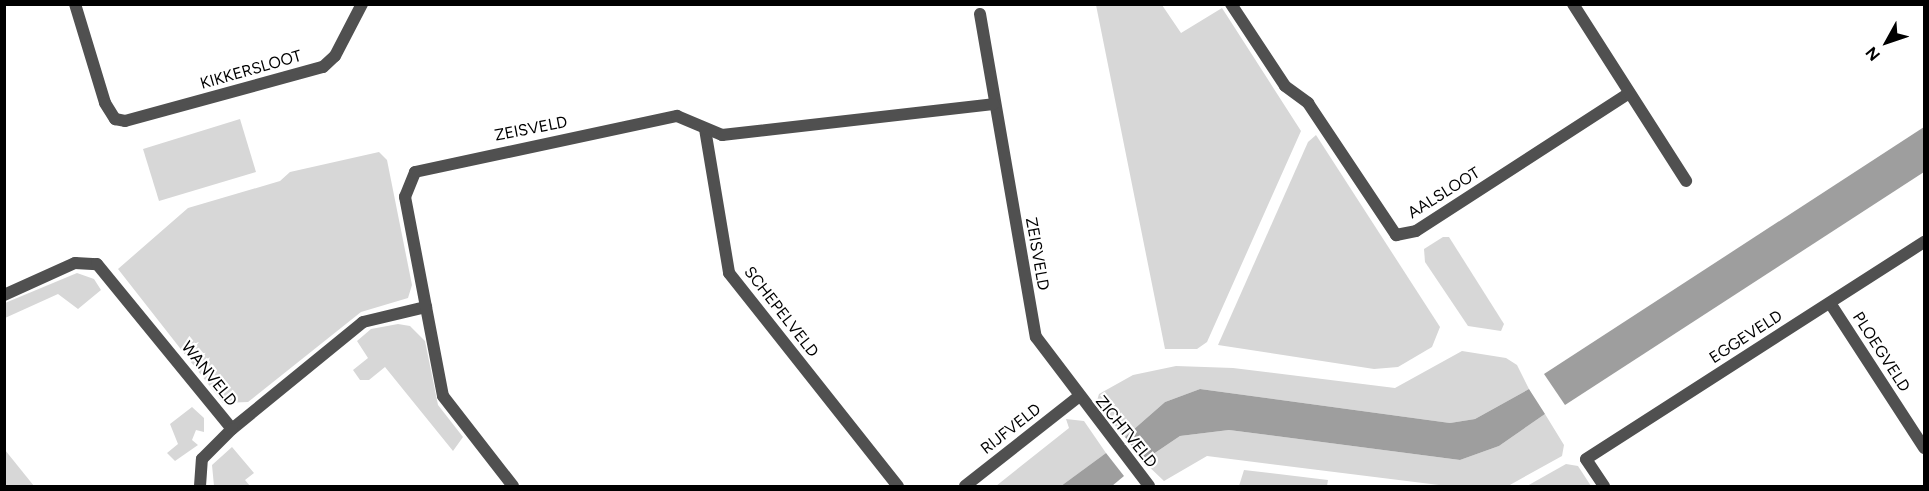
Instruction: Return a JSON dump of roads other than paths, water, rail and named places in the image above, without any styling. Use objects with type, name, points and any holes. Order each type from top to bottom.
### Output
[{"type":"street","name":"KIKKERSLOOT","points":[[75,4],[105,103],[115,119],[134,120],[323,67],[335,56],[362,4]]},
{"type":"street","name":"AALSLOOT","points":[[1231,4],[1285,86],[1308,103],[1396,235],[1420,229],[1629,93]]},
{"type":"street","points":[[1573,4],[1686,181]]},
{"type":"street","name":"ZEISVELD","points":[[980,14],[993,104],[1036,337],[1078,397]]},
{"type":"street","name":"ZEISVELD","points":[[513,486],[447,405],[405,197],[415,172],[677,116],[722,135],[993,104]]},
{"type":"street","name":"SCHEPELVELD","points":[[705,129],[729,273],[898,486]]},
{"type":"street","name":"EGGEVELD","points":[[1604,486],[1586,459],[1924,242]]},
{"type":"street","name":"WANVELD","points":[[4,295],[75,263],[97,264],[232,429],[363,322],[426,307]]},
{"type":"street","name":"PLOEGVELD","points":[[1830,303],[1924,448]]},
{"type":"street","name":"ZICHTVELD","points":[[1078,397],[1147,483]]},
{"type":"street","name":"RIJFVELD","points":[[965,486],[1078,397]]},
{"type":"street","points":[[200,486],[202,459],[232,429]]}]
